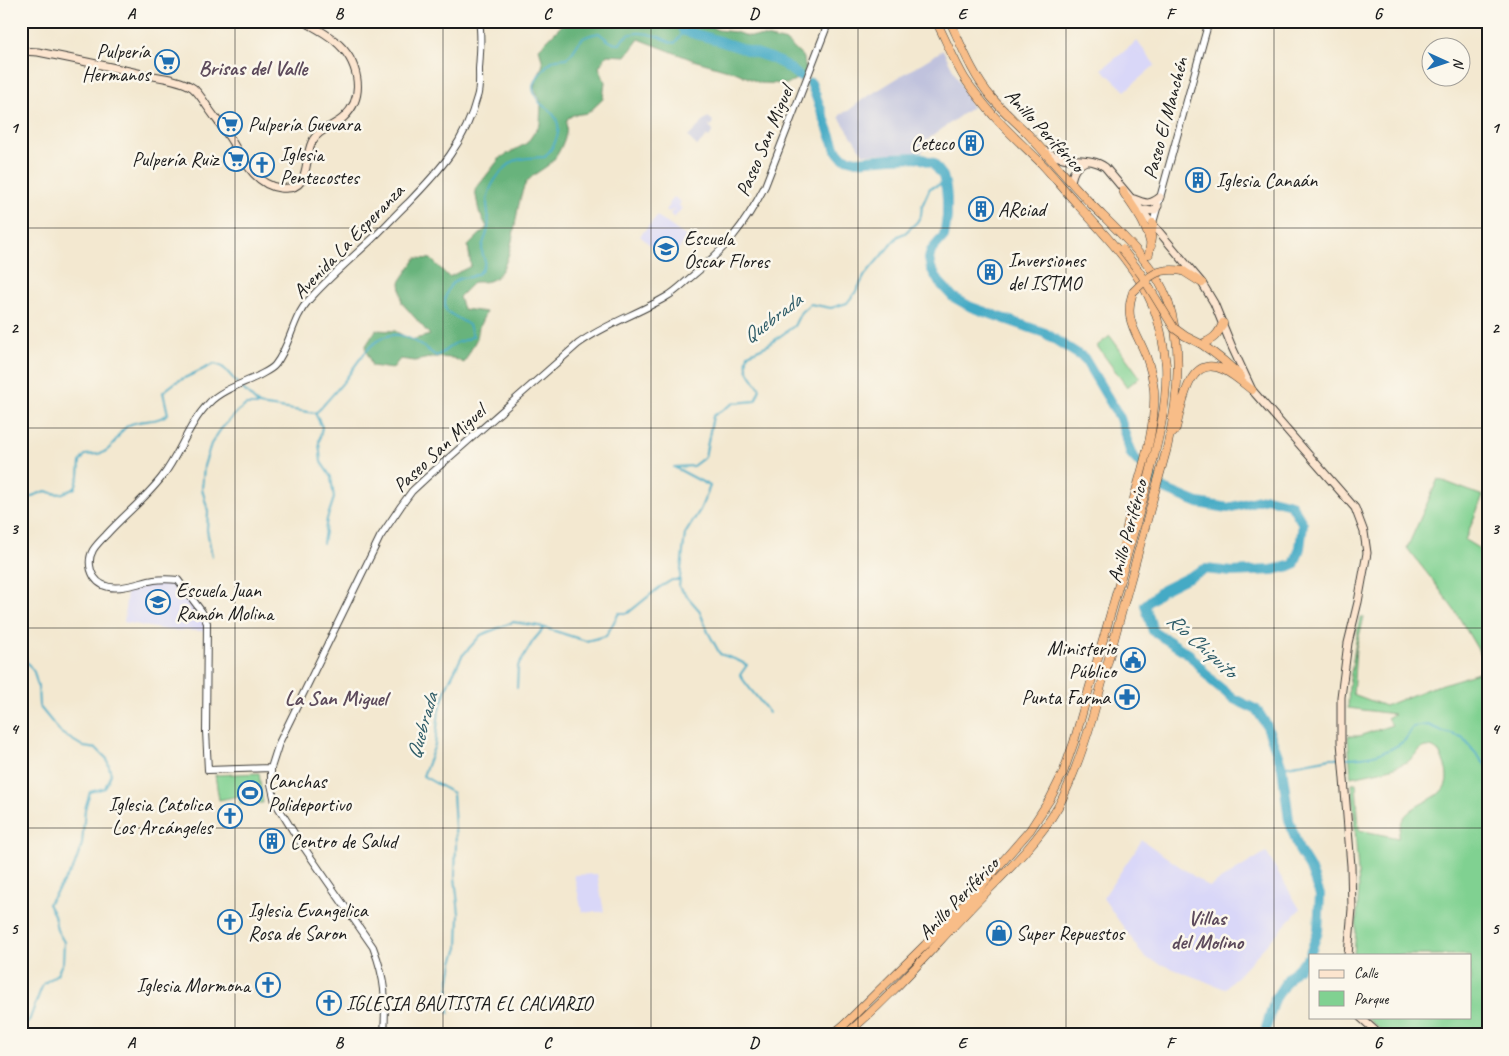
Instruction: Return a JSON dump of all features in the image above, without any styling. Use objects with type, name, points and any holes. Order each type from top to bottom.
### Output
[{"type":"highway","name":"Anillo Periférico","points":[[832,1035],[925,945],[982,885],[1030,830],[1054,791],[1074,742],[1144,496],[1150,458],[1164,408],[1166,364],[1161,334],[1154,308],[1142,286],[1124,259],[1088,216],[994,116],[972,89],[964,78],[937,21]]},
{"type":"highway","name":"Anillo Periférico","points":[[845,1035],[878,1005],[1012,864],[1034,840],[1057,808],[1083,749],[1152,504],[1174,409],[1177,360],[1172,318],[1168,300],[1161,285],[1140,254],[991,97],[974,71],[948,21]]},
{"type":"highway","points":[[1124,190],[1124,193],[1149,233],[1151,246]]},
{"type":"highway","points":[[1088,216],[1122,248],[1141,274],[1174,328],[1216,354],[1232,367],[1252,390]]},
{"type":"highway","points":[[1149,254],[1153,223]]},
{"type":"highway","points":[[1122,572],[1124,543],[1136,492],[1150,458],[1154,390],[1147,358],[1133,330],[1130,319],[1129,308],[1133,292],[1150,275],[1161,271],[1183,271],[1202,283]]},
{"type":"highway","points":[[1201,344],[1214,338],[1219,332],[1222,323]]},
{"type":"highway","points":[[1168,441],[1176,428],[1187,384],[1197,371],[1211,366],[1222,369],[1252,390]]},
{"type":"main road","points":[[21,51],[38,52],[167,79],[192,87],[232,140],[244,162],[252,171],[266,184],[290,189],[295,187],[304,178],[309,149],[313,140],[318,134],[342,120],[351,110],[356,100],[358,87],[356,71],[340,45],[334,39],[303,21]]},
{"type":"main road","points":[[1042,149],[1063,158],[1086,161],[1105,167],[1202,283],[1252,390],[1356,508],[1364,532],[1368,553],[1348,643],[1342,684],[1341,750],[1351,866],[1352,909],[1348,954]]},
{"type":"main road","points":[[1071,182],[1076,168],[1086,161]]},
{"type":"main road","points":[[1130,197],[1147,204],[1154,202],[1160,196]]},
{"type":"main road","points":[[1141,210],[1154,210],[1158,206]]},
{"type":"main road","points":[[1361,1018],[1380,1035]]},
{"type":"street","name":"Avenida La Esperanza","points":[[271,768],[208,770],[206,731],[207,623],[202,612],[178,580],[155,580],[116,588],[97,581],[92,574],[89,560],[94,549],[112,528],[146,496],[163,476],[198,416],[210,402],[223,393],[273,368],[282,354],[307,302],[371,240],[433,177],[448,159],[465,130],[478,94],[481,38],[478,21]]},
{"type":"street","name":"Paseo San Miguel","points":[[384,1035],[386,996],[384,981],[373,947],[296,836],[275,802],[271,784],[271,768],[278,743],[380,537],[412,491],[578,344],[594,332],[667,296],[712,260],[727,245],[754,208],[766,186],[829,21]]},
{"type":"street","name":"Paseo El Manchén","points":[[1153,223],[1209,21]]},
{"type":"shaded area","points":[[1137,41],[1155,65],[1125,91],[1102,69]]},
{"type":"shaded area","points":[[943,50],[972,107],[927,140],[922,152],[863,154],[839,117],[842,113]]},
{"type":"shaded area","points":[[708,117],[713,121],[711,126],[708,124],[713,131],[709,137],[704,134],[707,137],[697,146],[688,137]]},
{"type":"shaded area","points":[[674,197],[681,202],[679,206],[682,208],[674,218],[670,214],[673,210],[676,210],[673,209],[669,212],[666,210]]},
{"type":"shaded area","name":"Escuela Óscar Flores","points":[[657,216],[688,238],[668,261],[640,236]]},
{"type":"shaded area","name":"Escuela Juan Ramón Molina","points":[[171,583],[178,586],[201,616],[206,631],[166,630],[124,622],[127,589]]},
{"type":"shaded area","points":[[1142,840],[1209,887],[1266,852],[1300,909],[1225,989],[1145,958],[1103,898]]},
{"type":"shaded area","points":[[597,874],[604,912],[582,912],[574,875]]},
{"type":"green space","points":[[566,21],[697,21],[718,30],[787,42],[804,58],[806,74],[787,84],[760,83],[735,72],[693,60],[639,39],[626,56],[607,55],[599,67],[605,82],[603,99],[588,113],[573,115],[567,119],[566,134],[556,156],[526,183],[509,252],[498,276],[489,281],[474,282],[459,297],[463,309],[486,312],[479,327],[477,338],[464,363],[453,358],[434,357],[415,361],[400,359],[392,369],[372,366],[365,347],[376,330],[395,331],[411,340],[430,335],[402,303],[400,282],[416,258],[431,259],[449,277],[471,266],[468,246],[487,227],[479,212],[475,190],[500,158],[527,143],[540,124],[541,102],[534,87],[543,64],[539,48]]},
{"type":"green space","points":[[1110,336],[1140,377],[1127,387],[1097,346]]},
{"type":"green space","points":[[1438,479],[1483,496],[1465,540],[1478,548],[1488,561],[1488,667],[1457,614],[1407,548]]},
{"type":"green space","points":[[1360,617],[1364,617],[1356,648],[1353,694],[1385,706],[1430,688],[1488,670],[1488,1035],[1386,1035],[1367,1018],[1472,1018],[1472,954],[1354,954],[1359,888],[1352,783],[1356,783],[1359,830],[1398,838],[1403,819],[1410,811],[1443,790],[1446,782],[1446,771],[1438,752],[1430,747],[1425,747],[1407,762],[1400,765],[1351,777],[1348,736],[1359,736],[1392,725],[1387,718],[1394,714],[1348,708],[1349,685]]},
{"type":"green space","points":[[259,773],[263,803],[240,803],[239,796],[219,800],[215,775]]},
{"type":"waterway","name":"Río Chiquito","points":[[679,21],[684,31],[771,58],[785,65],[799,76]]},
{"type":"waterway","points":[[241,387],[259,405],[315,413],[342,384],[367,350],[382,338],[390,335],[404,336],[436,356],[454,344],[473,336],[469,325],[446,311],[446,296],[452,283],[461,278],[475,275],[484,266],[485,261],[482,248],[489,225],[487,202],[496,178],[514,161],[525,158],[545,157],[556,140],[558,134],[557,122],[549,110],[539,102],[533,88],[537,78],[551,62],[569,56],[581,40],[589,35],[599,33],[611,42],[620,44],[626,36],[641,33],[675,43],[684,31]]},
{"type":"waterway","name":"Río Chiquito","points":[[811,83],[836,150],[842,157],[856,161],[917,157],[933,163],[943,176],[947,199],[944,236],[931,251],[929,259],[931,268],[939,282],[953,297],[971,307],[1045,333],[1084,358],[1120,418],[1131,454],[1162,488],[1198,503],[1228,508],[1267,498],[1291,504],[1303,524],[1300,548],[1294,565],[1272,570],[1232,572],[1205,569],[1163,590],[1145,605],[1153,631],[1189,654],[1212,681],[1234,699],[1257,710],[1267,726],[1282,767],[1289,820],[1299,850],[1310,868],[1320,895],[1318,931],[1310,954]]},
{"type":"waterway","name":"Quebrada","points":[[769,713],[740,675],[747,665],[720,654],[699,610],[679,587],[685,534],[700,510],[710,486],[674,467],[693,466],[705,457],[713,416],[734,403],[755,401],[760,389],[747,369],[748,354],[768,345],[794,326],[801,312],[810,304],[831,308],[847,303],[865,275],[898,236],[905,233],[917,222],[930,188],[944,183]]},
{"type":"waterway","points":[[21,508],[32,496],[46,491],[61,494],[75,488],[79,476],[80,462],[85,455],[100,454],[108,450],[123,430],[131,424],[159,419],[168,414],[163,392],[176,382],[214,364],[224,369],[237,383]]},
{"type":"waterway","points":[[212,556],[207,530],[208,511],[202,489],[204,466],[211,444],[221,429],[246,405],[259,405]]},
{"type":"waterway","points":[[315,413],[322,427],[319,442],[321,462],[331,477],[334,498],[327,519],[323,543]]},
{"type":"waterway","name":"Quebrada","points":[[449,1013],[448,992],[453,962],[458,948],[459,914],[455,877],[456,844],[453,793],[423,776],[435,745],[439,711],[447,686],[462,656],[481,635],[513,622],[539,626],[586,641],[606,636],[619,613],[628,613],[660,587],[672,580],[679,580]]},
{"type":"waterway","points":[[21,624],[24,628],[23,644],[26,661],[34,672],[38,687],[39,706],[61,733],[84,747],[97,749],[107,759],[111,774],[105,788],[90,792],[85,809],[82,844],[74,867],[48,904],[54,915],[57,930],[64,942],[63,962],[57,974],[43,984],[29,1021],[21,1029]]},
{"type":"waterway","points":[[517,688],[518,666],[533,641],[544,628]]},
{"type":"waterway","points":[[1345,758],[1368,756],[1391,749],[1404,741],[1413,727],[1428,725],[1462,737],[1488,768]]},
{"type":"waterway","points":[[1282,767],[1331,758],[1341,758]]},
{"type":"waterway","name":"Río Chiquito","points":[[1267,1035],[1266,1028],[1275,999],[1289,977],[1309,957]]},
{"type":"place","name":"Pulpería Hermanos","points":[[167,62]]},
{"type":"place","name":"Pulpería Guevara","points":[[230,124]]},
{"type":"place","name":"Ceteco","points":[[971,143]]},
{"type":"place","name":"Pulpería Ruiz","points":[[236,159]]},
{"type":"place","name":"Iglesia Pentecostes","points":[[262,165]]},
{"type":"place","name":"Iglesia Canaán","points":[[1198,180]]},
{"type":"place","name":"ARciad","points":[[981,209]]},
{"type":"place","name":"Escuela Óscar Flores","points":[[666,249]]},
{"type":"place","name":"Inversiones del ISTMO","points":[[990,272]]},
{"type":"place","name":"Escuela Juan Ramón Molina","points":[[158,602]]},
{"type":"place","name":"Ministerio Público","points":[[1133,660]]},
{"type":"place","name":"Punta Farma","points":[[1127,697]]},
{"type":"place","name":"Canchas Polideportivo","points":[[250,793]]},
{"type":"place","name":"Iglesia Catolica Los Arcángeles","points":[[230,816]]},
{"type":"place","name":"Centro de Salud","points":[[272,841]]},
{"type":"place","name":"Iglesia Evangelica Rosa de Saron","points":[[230,922]]},
{"type":"place","name":"Super Repuestos","points":[[999,933]]},
{"type":"place","name":"Iglesia Mormona","points":[[268,985]]},
{"type":"place","name":"IGLESIA BAUTISTA EL CALVARIO","points":[[329,1003]]},
{"type":"district","name":"Brisas del Valle","points":[[253,68]]},
{"type":"district","name":"La San Miguel","points":[[336,698]]},
{"type":"district","name":"Villas del Molino","points":[[1207,930]]}]
